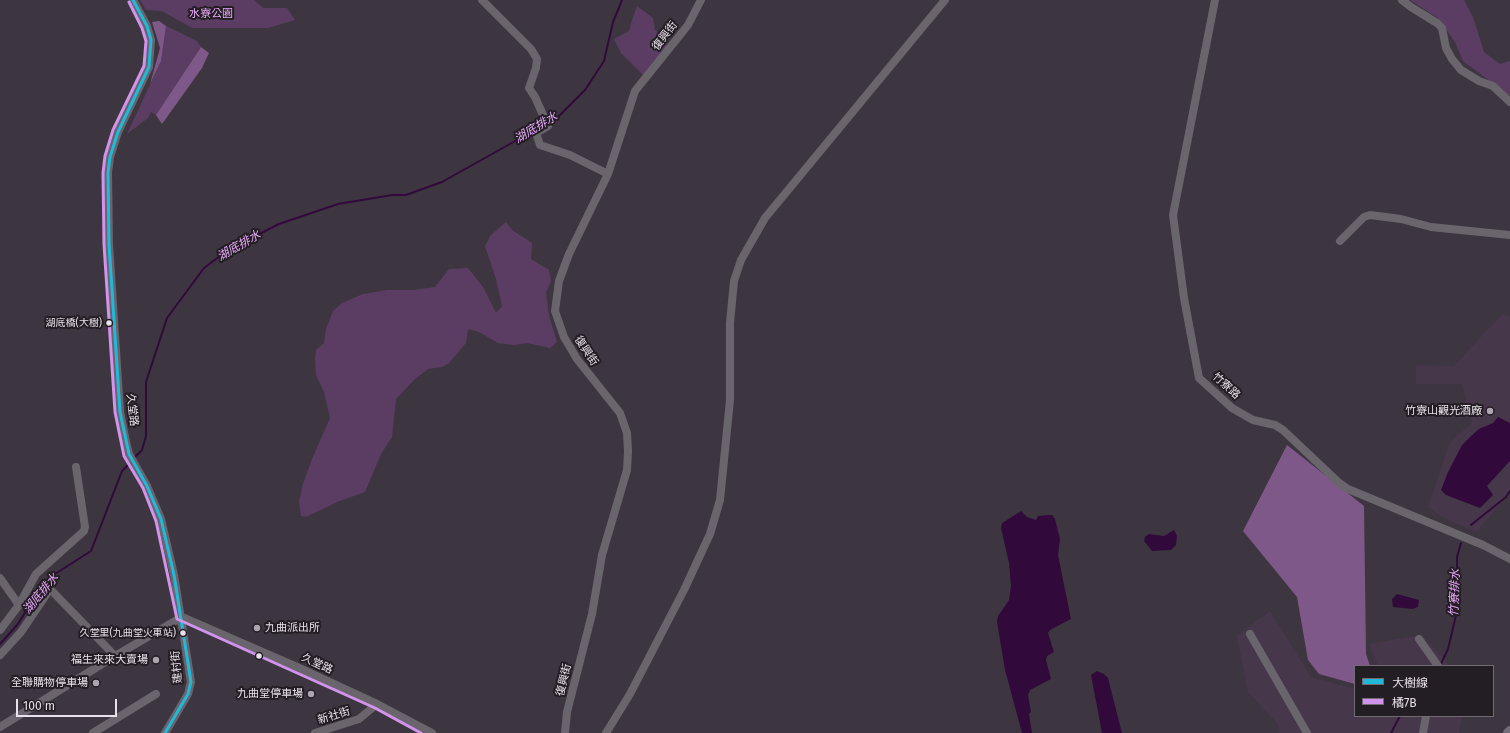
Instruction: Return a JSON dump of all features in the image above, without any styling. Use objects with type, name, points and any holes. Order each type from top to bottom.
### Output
[{"type":"street","name":"久堂路","points":[[133,0],[147,26],[151,40],[149,67],[118,132],[110,157],[108,173],[115,338],[120,412],[129,454],[136,465],[161,519],[182,617],[377,704],[432,733]]},
{"type":"street","points":[[482,0],[531,49],[537,59],[536,68],[529,88],[535,97],[548,126],[536,133],[540,145],[570,155],[608,174]]},
{"type":"street","name":"復興街","points":[[565,733],[567,712],[592,614],[602,554],[627,470],[627,433],[620,413],[577,359],[564,337],[555,311],[560,281],[569,254],[608,174],[634,91],[688,25],[702,0]]},
{"type":"street","points":[[606,733],[630,694],[684,590],[710,534],[720,500],[730,400],[731,316],[734,281],[741,260],[765,218],[945,0]]},
{"type":"street","name":"竹寮路","points":[[1216,0],[1173,215],[1184,298],[1199,378],[1232,408],[1253,420],[1275,425],[1283,430],[1338,482],[1348,489],[1483,545],[1510,559]]},
{"type":"street","points":[[1402,0],[1410,8],[1437,23],[1442,28],[1446,48],[1452,59],[1461,70],[1479,81],[1493,86],[1510,102]]},
{"type":"street","points":[[1340,241],[1364,217],[1370,215],[1401,219],[1431,226],[1510,235]]},
{"type":"street","points":[[0,630],[19,605],[36,574],[84,531],[86,527],[76,467]]},
{"type":"street","points":[[0,578],[19,605]]},
{"type":"street","points":[[0,655],[21,632],[50,589],[115,656]]},
{"type":"street","points":[[0,727],[115,656],[182,617]]},
{"type":"street","name":"建村街","points":[[165,733],[188,694],[191,682],[182,617]]},
{"type":"street","points":[[1250,634],[1307,733]]},
{"type":"street","points":[[1419,639],[1437,665]]},
{"type":"street","points":[[93,733],[156,694]]},
{"type":"street","name":"新社街","points":[[315,733],[359,719],[377,704]]},
{"type":"street","points":[[1424,733],[1426,717]]},
{"type":"shaded area","points":[[159,21],[166,26],[161,61],[150,84],[160,48],[152,22]]},
{"type":"shaded area","points":[[201,47],[209,53],[202,68],[162,124],[156,115]]},
{"type":"shaded area","name":"竹寮山觀光酒廠","points":[[1503,313],[1510,317],[1510,491],[1477,532],[1442,517],[1428,507],[1450,442],[1472,423],[1462,384],[1416,384],[1416,365],[1454,366]]},
{"type":"shaded area","points":[[1498,417],[1510,423],[1510,461],[1487,486],[1493,495],[1480,508],[1446,495],[1441,490],[1448,472],[1462,445],[1479,429],[1493,423]]},
{"type":"shaded area","points":[[1287,445],[1364,506],[1366,654],[1370,665],[1354,665],[1354,684],[1319,674],[1308,660],[1297,597],[1243,531]]},
{"type":"shaded area","points":[[1021,511],[1027,517],[1036,520],[1038,516],[1049,515],[1052,515],[1055,519],[1060,539],[1058,555],[1071,619],[1050,630],[1048,633],[1054,652],[1047,656],[1046,660],[1051,679],[1030,690],[1028,695],[1031,712],[1029,714],[1032,733],[1022,733],[1005,670],[997,622],[998,616],[1009,600],[1011,586],[1009,563],[1001,528],[1002,523]]},
{"type":"shaded area","points":[[1174,530],[1177,536],[1176,545],[1171,550],[1152,551],[1144,541],[1145,537],[1149,534],[1164,536]]},
{"type":"shaded area","points":[[1397,594],[1419,600],[1418,607],[1413,609],[1393,607],[1392,599]]},
{"type":"shaded area","points":[[1270,611],[1311,677],[1354,689],[1354,717],[1462,717],[1459,733],[1280,733],[1277,723],[1248,692],[1237,636]]},
{"type":"shaded area","points":[[1422,635],[1449,665],[1378,665],[1369,644]]},
{"type":"shaded area","points":[[1097,671],[1104,674],[1108,678],[1122,733],[1102,733],[1091,675]]},
{"type":"green space","name":"水寮公園","points":[[140,0],[254,0],[263,8],[287,8],[295,20],[268,28],[192,28],[162,11],[146,10]]},
{"type":"green space","points":[[1410,0],[1464,0],[1473,17],[1484,52],[1500,64],[1510,61],[1510,96],[1463,61],[1455,42],[1438,18]]},
{"type":"green space","points":[[637,6],[653,18],[655,30],[665,37],[668,45],[644,76],[621,53],[614,39],[629,31]]},
{"type":"green space","points":[[166,26],[197,41],[201,47],[156,115],[151,112],[148,118],[127,134],[161,61]]},
{"type":"green space","points":[[506,222],[512,230],[532,243],[531,259],[549,270],[551,281],[546,293],[549,316],[557,342],[550,348],[527,343],[514,345],[498,343],[479,332],[468,329],[466,343],[449,363],[442,367],[428,369],[414,380],[396,399],[392,437],[381,454],[365,492],[337,502],[306,517],[301,516],[299,502],[303,484],[330,418],[324,392],[316,375],[315,359],[316,350],[324,343],[326,329],[333,311],[342,303],[363,294],[387,290],[413,290],[435,287],[449,269],[468,268],[483,287],[496,313],[502,306],[496,279],[485,246],[490,236]]},
{"type":"waterway","name":"湖底排水","points":[[549,122],[559,116],[585,90],[604,61],[613,22],[622,0]]},
{"type":"waterway","name":"湖底排水","points":[[134,458],[142,450],[146,436],[146,382],[167,318],[204,268],[228,250],[279,224],[338,204],[392,195],[406,195],[442,182],[533,131]]},
{"type":"waterway","name":"湖底排水","points":[[0,644],[18,624],[32,601],[55,574],[91,551],[122,471],[130,463]]},
{"type":"waterway","points":[[1471,525],[1506,497],[1510,491]]},
{"type":"waterway","name":"竹寮排水","points":[[1440,665],[1448,649],[1457,611],[1457,557],[1461,543]]},
{"type":"waterway","name":"竹寮排水","points":[[1391,733],[1399,717]]},
{"type":"transit line","name":"大樹線","points":[[133,0],[147,26],[151,40],[149,67],[118,132],[110,157],[108,173],[109,244],[120,412],[129,454],[147,486],[161,519],[174,575],[191,682],[188,694],[165,733]]},
{"type":"transit line","name":"橘7B","points":[[129,2],[142,28],[146,41],[144,66],[113,130],[105,156],[103,173],[104,244],[115,412],[124,456],[143,488],[156,521],[177,619],[375,708],[421,733]]},
{"type":"place","name":"湖底橋(大樹)","points":[[109,323]]},
{"type":"place","name":"竹寮山觀光酒廠","points":[[1490,411]]},
{"type":"place","name":"九曲派出所","points":[[257,628]]},
{"type":"place","name":"久堂里(九曲堂火車站)","points":[[183,633]]},
{"type":"place","name":"福生來來大賣場","points":[[156,660]]},
{"type":"place","name":"全聯購物停車場","points":[[96,683]]},
{"type":"place","name":"九曲堂停車場","points":[[311,694]]}]
